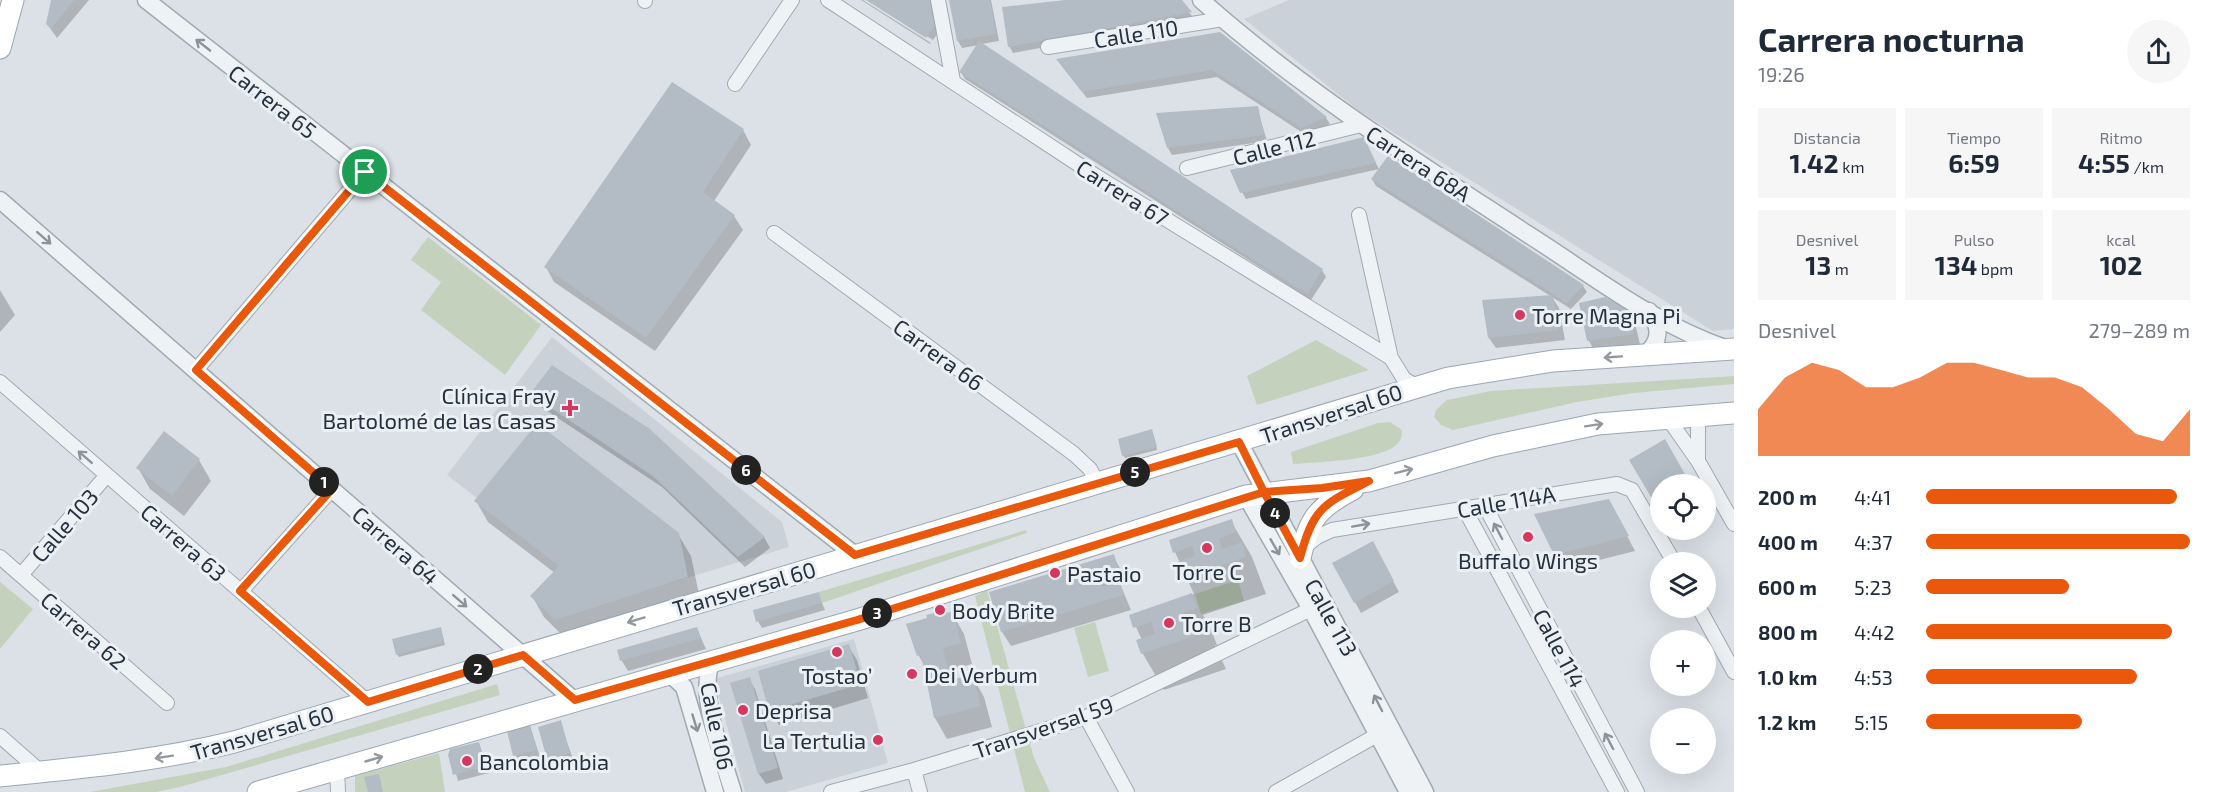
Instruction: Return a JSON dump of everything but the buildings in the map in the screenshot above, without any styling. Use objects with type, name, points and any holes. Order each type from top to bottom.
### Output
[{"type":"main road","points":[[0,48],[13,0]]},
{"type":"main road","name":"Transversal 60","points":[[0,776],[177,755],[234,742],[1239,442],[1416,386],[1516,365],[1731,349]]},
{"type":"main road","points":[[258,792],[857,620],[1255,494],[1369,481],[1563,430],[1667,417],[1734,413]]},
{"type":"main road","points":[[1301,554],[1308,531],[1321,508],[1369,481]]},
{"type":"street","name":"Carrera 65","points":[[146,0],[855,555]]},
{"type":"street","points":[[735,84],[792,0]]},
{"type":"street","name":"Carrera 67","points":[[828,0],[1096,176],[1391,358],[1404,379],[1416,386]]},
{"type":"street","points":[[938,0],[953,81]]},
{"type":"street","name":"Carrera 68A","points":[[1201,0],[1296,79],[1361,125],[1649,312],[1704,341],[1731,349]]},
{"type":"street","name":"Calle 110","points":[[1048,47],[1223,19]]},
{"type":"street","name":"Calle 112","points":[[1187,168],[1361,125]]},
{"type":"street","points":[[196,370],[365,172]]},
{"type":"street","name":"Carrera 64","points":[[0,200],[575,700]]},
{"type":"street","points":[[1359,215],[1391,358]]},
{"type":"street","name":"Carrera 66","points":[[774,232],[1082,460],[1097,483]]},
{"type":"street","points":[[1645,355],[1656,344],[1659,331],[1649,312]]},
{"type":"street","name":"Carrera 63","points":[[0,382],[368,702]]},
{"type":"street","points":[[1698,415],[1698,461]]},
{"type":"street","points":[[1667,417],[1698,461],[1734,524]]},
{"type":"street","name":"Calle 113","points":[[1239,442],[1255,494],[1311,609],[1384,731],[1425,792]]},
{"type":"street","name":"Calle 103","points":[[21,575],[107,475]]},
{"type":"street","name":"Calle 114A","points":[[1301,554],[1317,537],[1332,530],[1605,484],[1625,486],[1632,490],[1668,552]]},
{"type":"street","points":[[240,591],[332,489]]},
{"type":"street","name":"Calle 113","points":[[1255,494],[1301,554],[1384,731],[1408,792]]},
{"type":"street","name":"Calle 114","points":[[1484,504],[1637,792]]},
{"type":"street","name":"Calle 114","points":[[1464,508],[1617,792]]},
{"type":"street","name":"Carrera 62","points":[[0,557],[167,704]]},
{"type":"street","name":"Transversal 59","points":[[831,792],[914,770],[1086,717],[1311,609]]},
{"type":"street","points":[[1704,618],[1734,672]]},
{"type":"street","name":"Calle 106","points":[[712,661],[707,674],[707,694],[720,790]]},
{"type":"street","name":"Calle 106","points":[[669,673],[684,687],[720,790]]},
{"type":"street","points":[[1086,717],[1127,792]]},
{"type":"street","points":[[1276,792],[1384,731]]},
{"type":"street","points":[[0,736],[41,772]]},
{"type":"street","points":[[337,769],[338,792]]},
{"type":"street","points":[[914,770],[920,792]]},
{"type":"shaded area","points":[[1289,0],[1734,0],[1734,329],[1713,331],[1359,111],[1244,19]]},
{"type":"shaded area","name":"Clínica Fray Bartolomé de las Casas","points":[[552,337],[782,522],[789,547],[611,601],[447,475]]},
{"type":"shaded area","points":[[854,639],[888,763],[786,792],[745,792],[714,679]]},
{"type":"green space","points":[[428,237],[541,325],[505,375],[421,310],[441,282],[411,260]]},
{"type":"green space","points":[[1316,340],[1369,370],[1257,405],[1247,376]]},
{"type":"green space","points":[[1734,376],[1734,384],[1634,393],[1577,402],[1453,430],[1441,425],[1434,417],[1436,410],[1447,400],[1491,391]]},
{"type":"green space","points":[[1390,422],[1402,430],[1402,436],[1390,449],[1348,460],[1293,464],[1291,452],[1378,423]]},
{"type":"green space","points":[[1026,530],[1027,533],[822,603],[819,592]]},
{"type":"green space","points":[[1238,580],[1244,601],[1201,614],[1195,594]]},
{"type":"green space","points":[[0,582],[33,609],[0,649]]},
{"type":"green space","points":[[987,590],[1034,758],[1050,792],[1025,792],[975,596]]},
{"type":"green space","points":[[1095,622],[1109,671],[1088,677],[1074,628]]},
{"type":"green space","points":[[497,684],[500,695],[180,787],[156,792],[90,792],[226,767]]},
{"type":"green space","points":[[439,753],[445,792],[355,792],[355,776]]},
{"type":"place","name":"Torre Magna Pi","points":[[1520,315]]},
{"type":"place","name":"Clínica Fray Bartolomé de las Casas","points":[[570,408]]},
{"type":"place","name":"Buffalo Wings","points":[[1528,537]]},
{"type":"place","name":"Torre C","points":[[1207,548]]},
{"type":"place","name":"Pastaio","points":[[1055,573]]},
{"type":"place","name":"Body Brite","points":[[940,610]]},
{"type":"place","name":"Torre B","points":[[1169,623]]},
{"type":"place","name":"Tostao’","points":[[837,652]]},
{"type":"place","name":"Dei Verbum","points":[[912,674]]},
{"type":"place","name":"Deprisa","points":[[743,710]]},
{"type":"place","name":"La Tertulia","points":[[878,740]]},
{"type":"place","name":"Bancolombia","points":[[467,761]]},
{"type":"route","points":[[365,172],[196,370],[332,489],[240,591],[368,702],[523,655],[575,700],[857,620],[977,580],[1264,492],[1300,558],[1312,520],[1321,508],[1331,500],[1369,481],[1322,488],[1264,492],[1239,442],[855,555],[365,172]]}]
